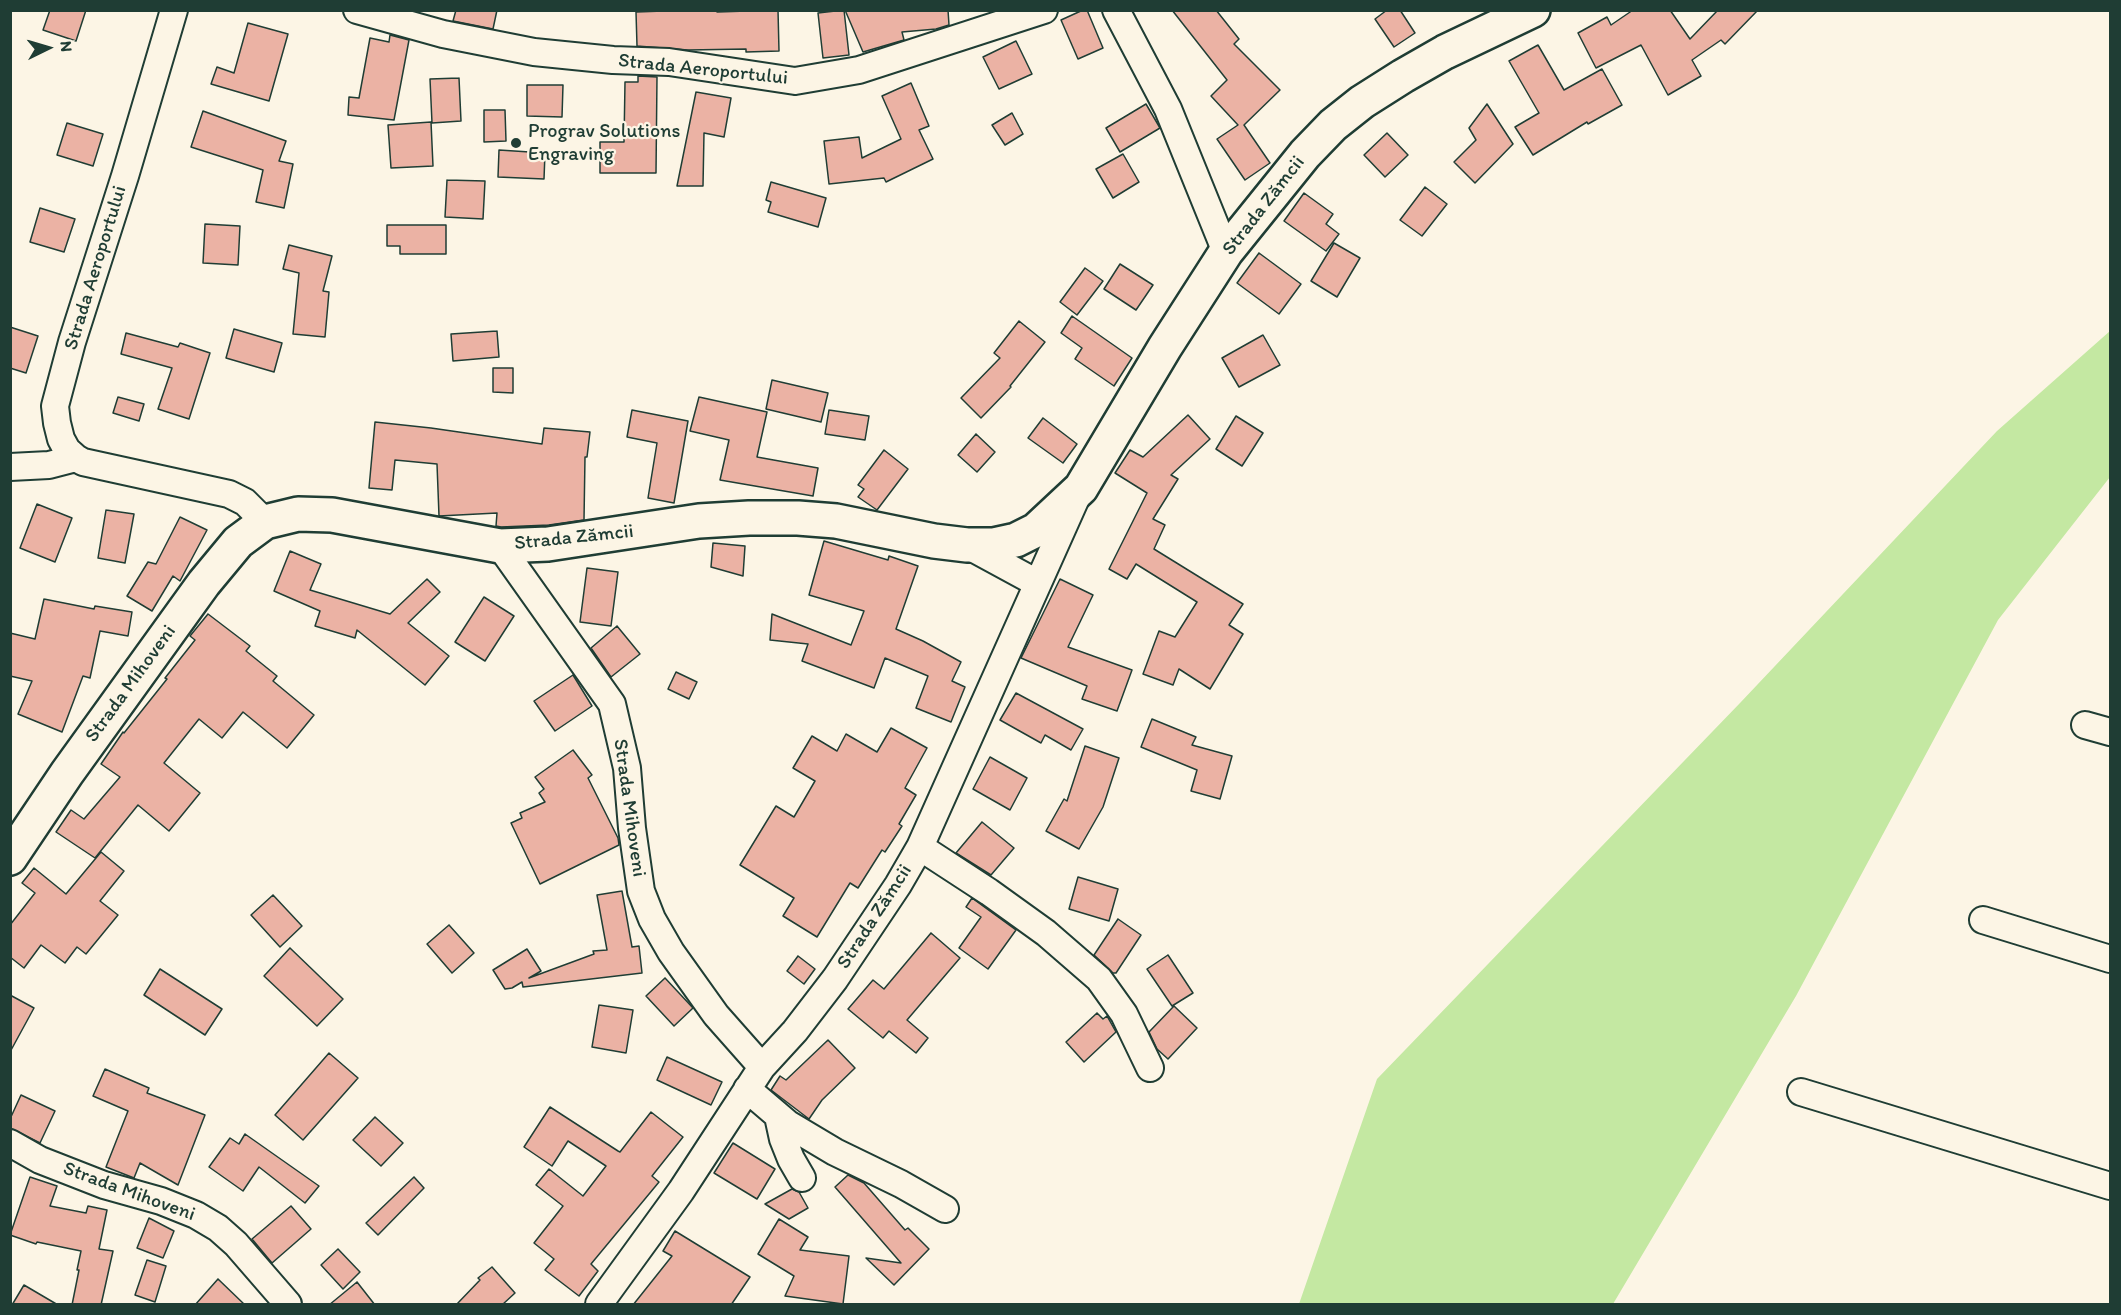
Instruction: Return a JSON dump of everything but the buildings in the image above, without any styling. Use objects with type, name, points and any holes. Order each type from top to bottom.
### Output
[{"type":"main road","name":"Strada Zămcii","points":[[265,522],[297,514],[332,515],[500,546],[548,544],[699,521],[749,518],[836,521],[967,545],[993,545],[1016,540],[1036,530],[1081,488],[1165,347],[1226,252],[1305,154],[1333,125],[1362,102],[1445,52],[1533,10]]},
{"type":"main road","name":"Strada Mihoveni","points":[[10,858],[204,584],[238,542],[265,522]]},
{"type":"street","name":"Strada Aeroportului","points":[[76,458],[67,450],[61,439],[56,406],[72,342],[125,176],[174,10]]},
{"type":"street","name":"Strada Aeroportului","points":[[357,10],[442,34],[534,52],[613,60],[669,62],[795,81],[859,70],[1044,10]]},
{"type":"street","points":[[1116,10],[1168,109],[1226,252]]},
{"type":"street","points":[[10,467],[49,465],[76,458],[83,462],[229,494],[245,502],[265,522]]},
{"type":"street","name":"Strada Zămcii","points":[[598,1305],[681,1191],[762,1067],[835,979],[879,914],[920,847],[1081,488]]},
{"type":"street","points":[[967,545],[1037,583]]},
{"type":"street","name":"Strada Mihoveni","points":[[500,546],[612,704],[627,768],[632,828],[641,891],[652,919],[671,952],[716,1015],[762,1067]]},
{"type":"street","points":[[2085,724],[2110,732]]},
{"type":"street","points":[[920,847],[1046,933],[1099,980],[1124,1014],[1150,1068]]},
{"type":"street","points":[[1983,920],[2110,959]]},
{"type":"street","points":[[747,1089],[788,1124],[835,1152],[901,1184],[945,1209]]},
{"type":"street","points":[[1801,1092],[2110,1186]]},
{"type":"street","points":[[778,1116],[787,1149],[802,1178]]},
{"type":"street","name":"Strada Mihoveni","points":[[10,1143],[40,1160],[104,1185],[161,1201],[196,1215],[218,1228],[237,1244],[288,1305]]},
{"type":"green space","points":[[2110,331],[2110,477],[1998,620],[1796,996],[1613,1304],[1299,1304],[1377,1079],[1740,703],[1997,431]]},
{"type":"place","name":"Prograv Solutions Engraving","points":[[516,143]]}]
